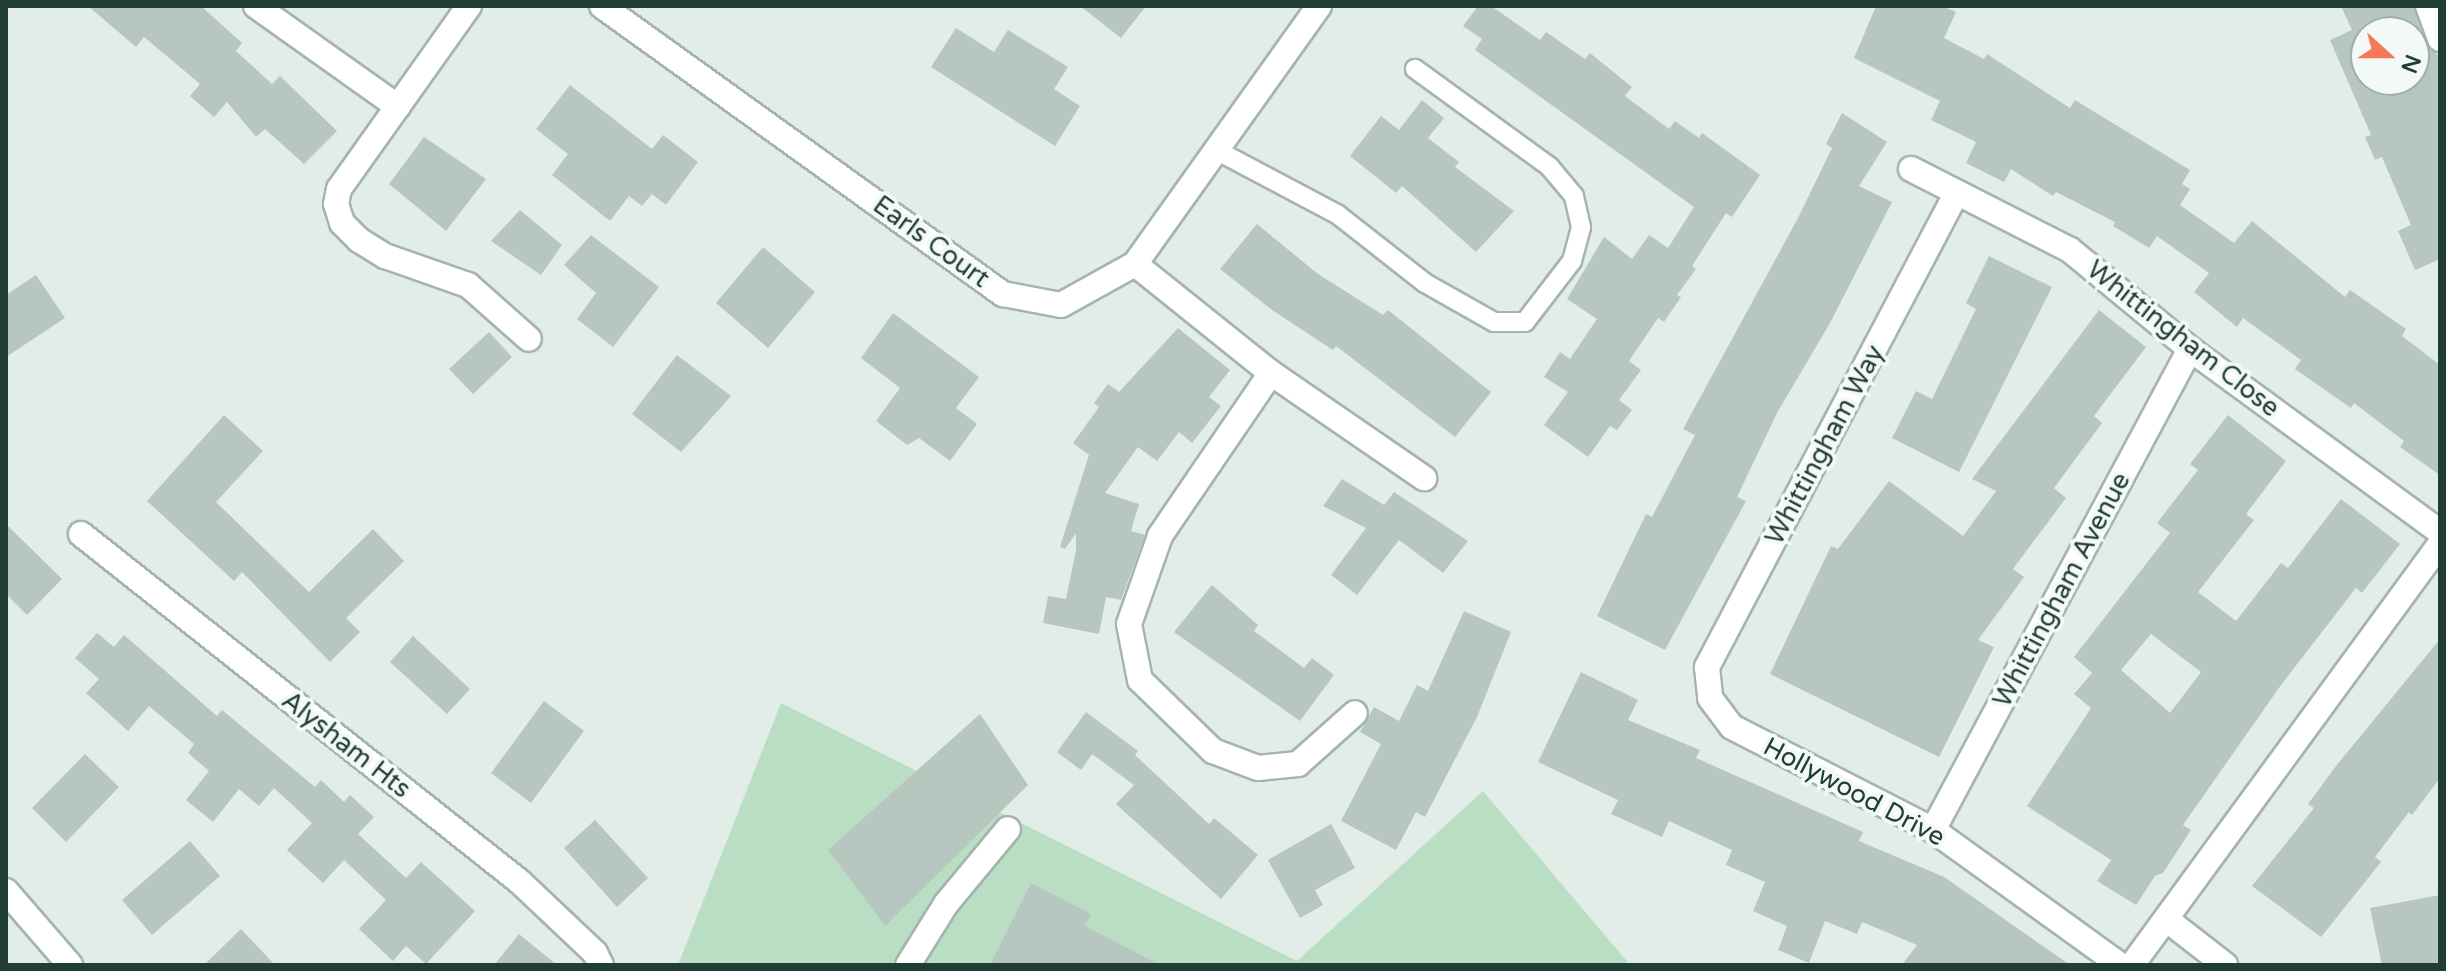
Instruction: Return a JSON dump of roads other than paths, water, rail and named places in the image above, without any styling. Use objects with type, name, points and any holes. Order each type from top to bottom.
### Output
[{"type":"street","points":[[256,6],[398,107]]},
{"type":"street","points":[[469,6],[339,189],[336,204],[342,223],[385,256],[468,285],[529,339]]},
{"type":"street","name":"Earls Court","points":[[602,6],[1003,294],[1061,305],[1135,264],[1214,149],[1319,6]]},
{"type":"street","points":[[2428,6],[2440,39]]},
{"type":"street","name":"Whittingham Close","points":[[1911,169],[2070,250],[2190,349],[2440,532]]},
{"type":"street","name":"Whittingham Way","points":[[1710,698],[1707,667],[1956,194]]},
{"type":"street","points":[[1135,264],[1271,373],[1424,478]]},
{"type":"street","name":"Whittingham Avenue","points":[[1933,830],[2190,349]]},
{"type":"street","points":[[1271,373],[1160,536],[1129,624],[1140,680],[1213,751],[1258,768],[1298,764],[1355,713]]},
{"type":"street","name":"Alysham Hts","points":[[81,534],[520,882],[601,965]]},
{"type":"street","points":[[2132,965],[2440,544]]},
{"type":"street","name":"Hollywood Drive","points":[[1710,698],[1732,727],[1933,830],[2120,965]]},
{"type":"street","points":[[908,965],[946,904],[1008,829]]},
{"type":"street","points":[[6,891],[70,965]]},
{"type":"street","points":[[2166,919],[2225,965]]},
{"type":"lane","points":[[1214,149],[1337,214],[1425,283],[1494,322],[1525,322],[1572,261],[1581,227],[1574,196],[1550,167],[1415,69]]}]
